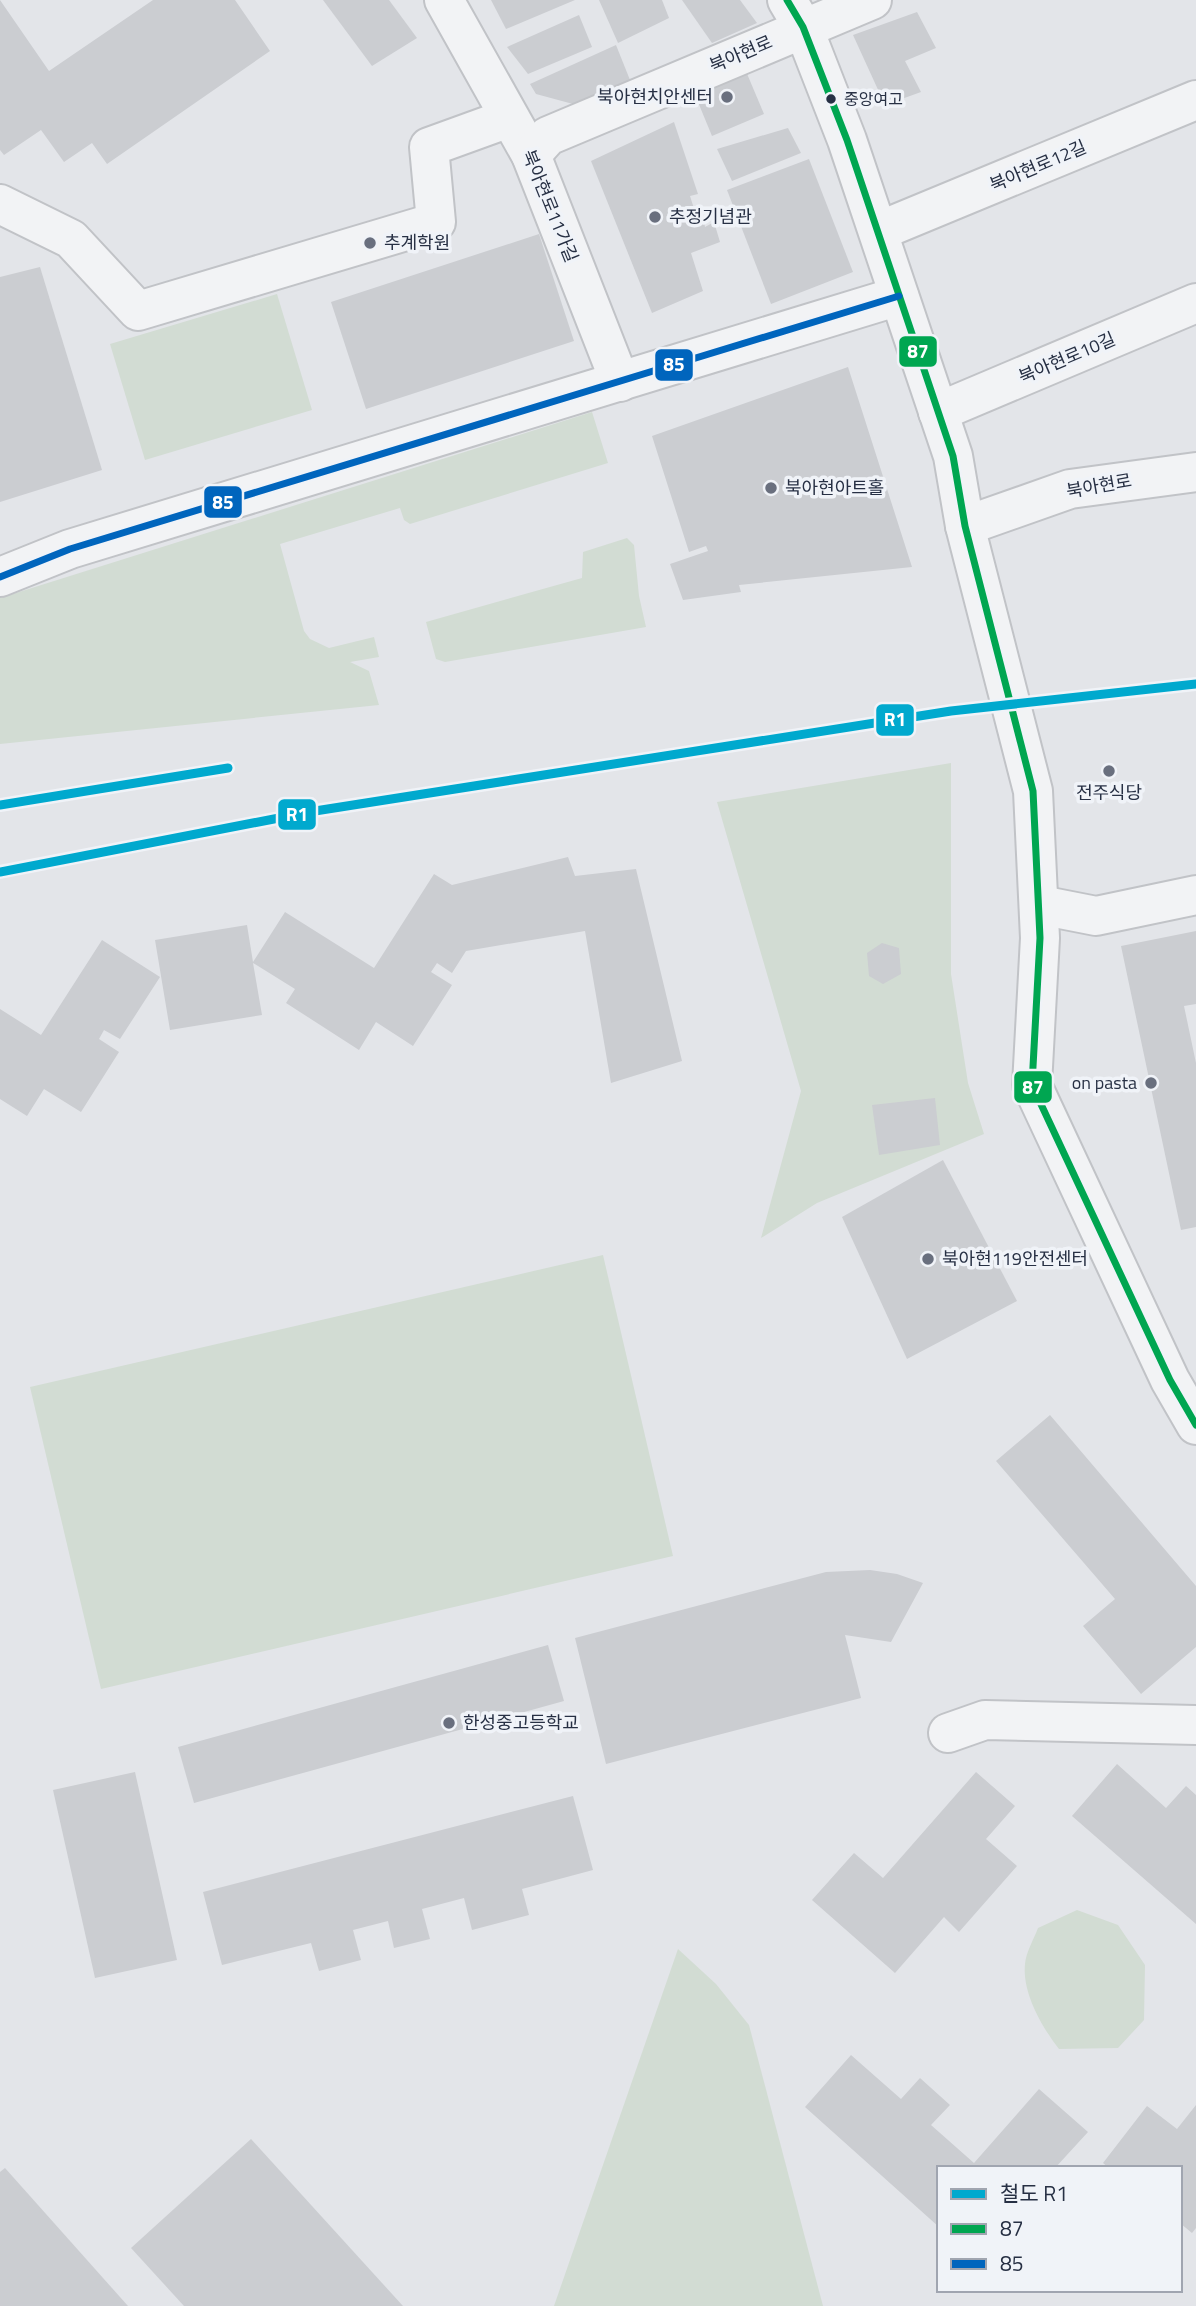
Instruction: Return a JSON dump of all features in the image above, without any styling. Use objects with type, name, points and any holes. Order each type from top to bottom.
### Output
[{"type":"street","name":"북아현로11가길","points":[[444,0],[531,155],[620,382]]},
{"type":"street","name":"북아현로","points":[[531,155],[548,136],[795,14],[872,0]]},
{"type":"street","points":[[795,14],[879,231],[953,456],[965,526],[1033,791],[1040,905],[1032,1085],[1170,1380],[1196,1425]]},
{"type":"street","name":"북아현로12길","points":[[879,231],[1196,100]]},
{"type":"street","points":[[0,204],[71,239],[138,311],[436,222],[429,147],[509,118]]},
{"type":"street","points":[[0,577],[70,549],[899,296]]},
{"type":"street","name":"북아현로10길","points":[[939,412],[1196,303]]},
{"type":"street","name":"북아현로","points":[[965,526],[1070,489],[1196,472]]},
{"type":"street","points":[[1040,905],[1096,916],[1196,895]]},
{"type":"street","points":[[948,1733],[985,1720],[1196,1725]]},
{"type":"shaded area","points":[[277,294],[312,410],[145,460],[110,344]]},
{"type":"shaded area","points":[[592,412],[608,463],[410,524],[404,520],[400,508],[280,544],[304,631],[310,639],[329,648],[374,637],[379,657],[350,662],[369,671],[379,705],[0,744],[0,598]]},
{"type":"shaded area","points":[[627,538],[634,545],[639,596],[646,627],[445,662],[436,659],[426,622],[582,578],[583,552]]},
{"type":"shaded area","points":[[951,763],[951,974],[968,1083],[984,1134],[817,1203],[761,1238],[801,1091],[717,802]]},
{"type":"shaded area","points":[[603,1255],[673,1556],[101,1689],[30,1387]]},
{"type":"shaded area","points":[[1077,1910],[1118,1925],[1145,1965],[1144,2020],[1118,2048],[1059,2049],[1046,2031],[1030,1998],[1025,1964],[1038,1928]]},
{"type":"shaded area","points":[[678,1949],[716,1984],[749,2025],[823,2306],[554,2306]]},
{"type":"building","points":[[0,0],[49,71],[153,0],[235,0],[270,51],[107,164],[92,143],[64,162],[41,130],[4,155],[0,150]]},
{"type":"building","points":[[323,0],[389,0],[417,38],[372,66]]},
{"type":"building","points":[[491,0],[575,0],[506,29]]},
{"type":"building","points":[[599,0],[662,0],[669,18],[618,43]]},
{"type":"building","points":[[682,0],[740,0],[757,23],[712,43]]},
{"type":"building","points":[[917,12],[936,48],[905,61],[921,92],[885,105],[853,35]]},
{"type":"building","points":[[579,15],[592,47],[528,74],[507,47]]},
{"type":"building","points":[[616,45],[630,80],[573,104],[536,94],[530,84]]},
{"type":"building","points":[[745,69],[764,114],[712,136],[693,90]]},
{"type":"building","name":"추정기념관","points":[[674,122],[698,194],[690,196],[697,218],[703,216],[705,227],[714,222],[720,242],[691,253],[703,291],[652,313],[591,161]]},
{"type":"building","points":[[788,128],[801,153],[732,181],[717,149]]},
{"type":"building","points":[[809,159],[853,272],[771,304],[727,190]]},
{"type":"building","points":[[539,234],[574,341],[366,409],[331,302]]},
{"type":"building","points":[[40,267],[102,470],[0,502],[0,277]]},
{"type":"building","points":[[848,367],[912,567],[739,585],[741,592],[683,600],[670,564],[708,551],[706,546],[689,552],[652,436]]},
{"type":"building","points":[[568,857],[575,876],[636,869],[682,1061],[611,1083],[585,931],[466,951],[452,973],[437,963],[431,972],[452,985],[413,1046],[376,1022],[359,1050],[286,1003],[295,989],[253,963],[262,1015],[170,1030],[155,940],[247,925],[253,962],[285,912],[374,968],[434,874],[452,885]]},
{"type":"building","points":[[1196,931],[1196,1004],[1184,1006],[1196,1063],[1196,1227],[1181,1230],[1121,946]]},
{"type":"building","points":[[102,940],[160,977],[120,1039],[104,1030],[99,1039],[119,1052],[81,1112],[44,1089],[27,1116],[0,1099],[0,1009],[41,1035]]},
{"type":"building","points":[[882,943],[899,948],[901,974],[883,984],[869,976],[867,953]]},
{"type":"building","points":[[935,1098],[940,1145],[879,1155],[872,1105]]},
{"type":"building","name":"북아현119안전센터","points":[[943,1160],[1017,1301],[907,1359],[842,1217]]},
{"type":"building","points":[[1050,1415],[1196,1586],[1196,1647],[1141,1694],[1083,1626],[1115,1599],[996,1461]]},
{"type":"building","points":[[870,1570],[897,1574],[923,1583],[891,1642],[845,1635],[861,1698],[606,1764],[575,1638],[826,1572]]},
{"type":"building","points":[[548,1645],[564,1701],[194,1803],[178,1747]]},
{"type":"building","points":[[1117,1764],[1166,1808],[1186,1786],[1196,1795],[1196,1924],[1072,1816]]},
{"type":"building","points":[[135,1772],[177,1960],[95,1978],[53,1790]]},
{"type":"building","points":[[976,1772],[1015,1806],[986,1839],[1017,1866],[959,1932],[944,1917],[895,1973],[812,1900],[854,1853],[883,1878]]},
{"type":"building","points":[[573,1796],[593,1870],[522,1889],[529,1915],[472,1930],[464,1898],[422,1909],[430,1939],[394,1948],[388,1921],[353,1930],[361,1960],[319,1971],[311,1943],[222,1965],[203,1892]]},
{"type":"building","points":[[851,2055],[901,2099],[920,2078],[950,2105],[931,2125],[974,2163],[1039,2089],[1088,2132],[1057,2166],[937,2166],[937,2225],[805,2107]]},
{"type":"building","points":[[1196,2105],[1196,2228],[1192,2233],[1182,2225],[1182,2166],[1107,2166],[1103,2163],[1147,2106],[1177,2129]]},
{"type":"building","points":[[251,2139],[403,2306],[184,2306],[131,2248]]},
{"type":"building","points":[[5,2168],[128,2306],[0,2306],[0,2172]]},
{"type":"rail line","name":"R1","points":[[0,872],[315,811],[951,711],[1196,684]]},
{"type":"rail line","name":"R1","points":[[0,805],[228,768]]},
{"type":"transit line","name":"87","points":[[787,0],[803,27],[847,140],[953,456],[965,526],[1033,791],[1040,938],[1032,1085],[1170,1380],[1196,1425]]},
{"type":"transit line","name":"85","points":[[0,577],[70,549],[899,296]]},
{"type":"place","name":"북아현치안센터","points":[[727,97]]},
{"type":"place","name":"중앙여고","points":[[831,99]]},
{"type":"place","name":"추정기념관","points":[[655,217]]},
{"type":"place","name":"추계학원","points":[[370,243]]},
{"type":"place","name":"북아현아트홀","points":[[771,488]]},
{"type":"place","name":"전주식당","points":[[1109,771]]},
{"type":"place","name":"on pasta","points":[[1151,1083]]},
{"type":"place","name":"북아현119안전센터","points":[[928,1259]]},
{"type":"place","name":"한성중고등학교","points":[[449,1723]]}]
